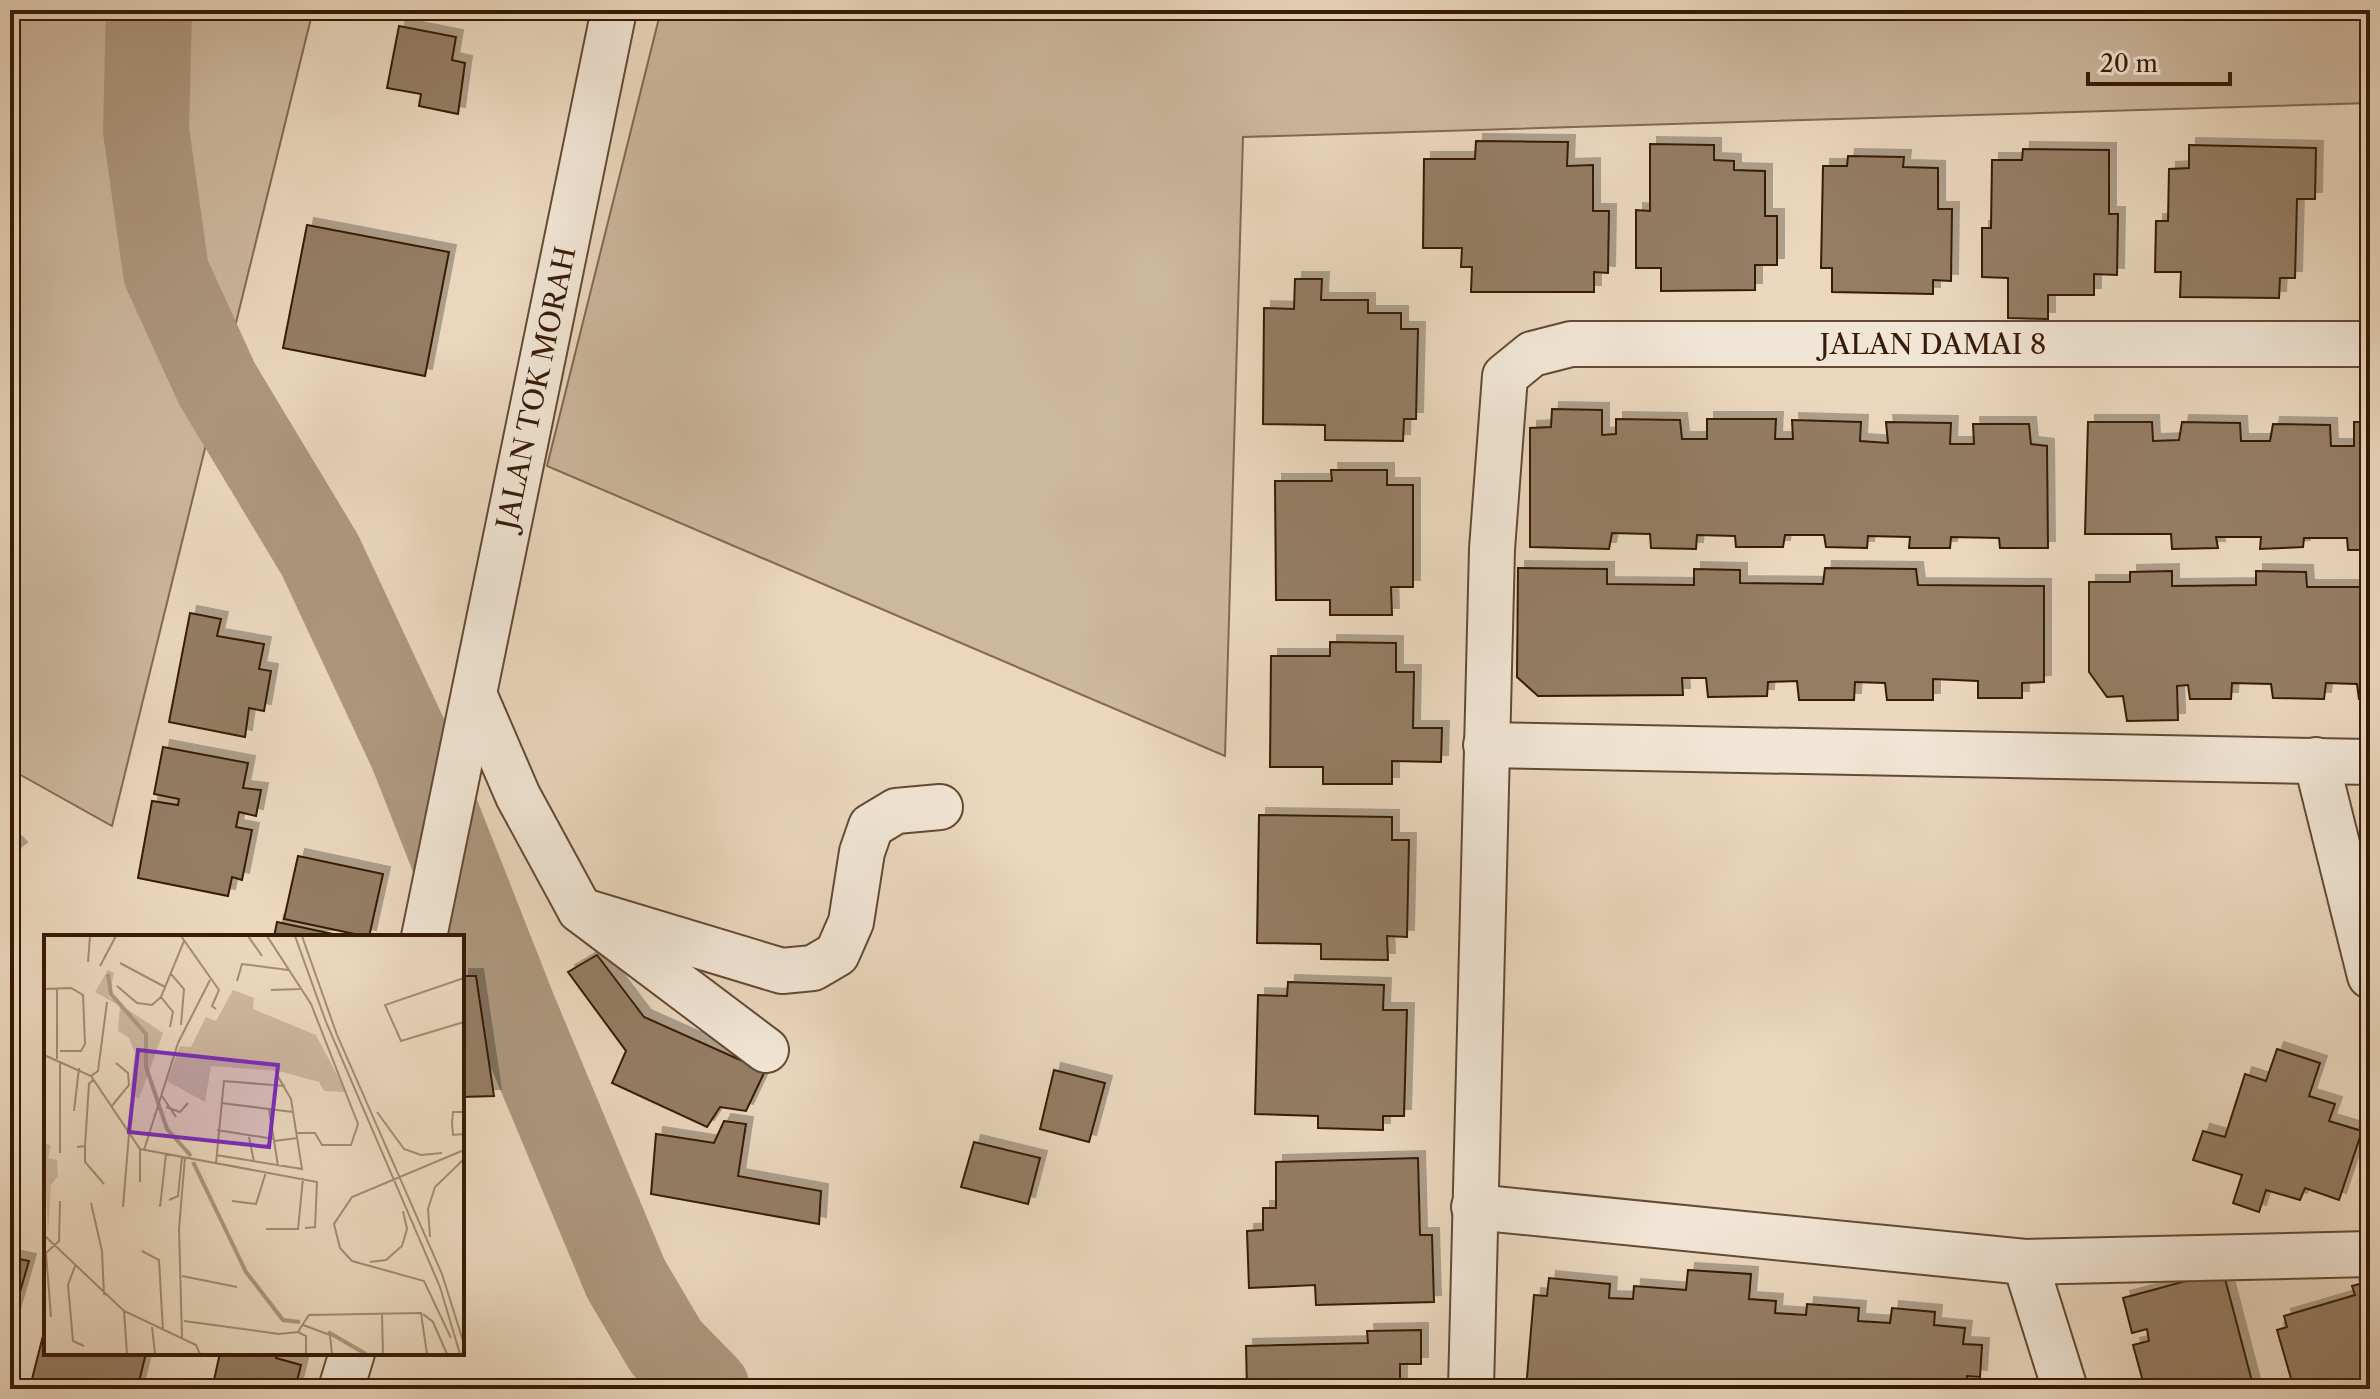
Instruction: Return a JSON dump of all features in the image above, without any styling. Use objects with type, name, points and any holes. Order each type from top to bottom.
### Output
[{"type":"street","name":"JALAN TOK MORAH","points":[[424,935],[614,10]]},
{"type":"street","name":"JALAN DAMAI 8","points":[[1486,745],[1492,549],[1505,376],[1532,354],[1571,344],[2370,344]]},
{"type":"street","points":[[474,694],[518,796],[580,910],[766,1050]]},
{"type":"street","points":[[1471,1389],[1486,745],[2370,762]]},
{"type":"street","points":[[2316,760],[2370,976]]},
{"type":"street","points":[[580,910],[782,971],[813,968],[837,954],[851,922],[862,852],[871,826],[896,811],[940,807]]},
{"type":"street","points":[[1474,1207],[2025,1262],[2370,1254]]},
{"type":"street","points":[[2025,1262],[2065,1389]]},
{"type":"street","points":[[341,1389],[351,1355]]},
{"type":"shaded area","points":[[10,10],[313,10],[112,826],[10,769]]},
{"type":"shaded area","points":[[661,10],[2370,10],[2370,103],[1243,137],[1225,756],[547,466]]},
{"type":"building","points":[[399,26],[456,37],[452,60],[465,63],[458,114],[419,106],[421,94],[387,88]]},
{"type":"building","points":[[1476,141],[1568,142],[1567,166],[1593,165],[1593,211],[1609,211],[1608,273],[1594,272],[1594,292],[1471,292],[1472,267],[1461,267],[1462,248],[1423,248],[1424,159],[1475,159]]},
{"type":"building","points":[[1650,144],[1714,145],[1714,160],[1734,161],[1734,170],[1765,171],[1765,216],[1777,216],[1777,265],[1755,265],[1755,290],[1661,291],[1661,268],[1636,268],[1636,210],[1650,211]]},
{"type":"building","points":[[2189,145],[2316,148],[2315,199],[2297,199],[2295,278],[2280,278],[2279,298],[2180,297],[2181,272],[2155,272],[2156,221],[2168,221],[2169,169],[2189,168]]},
{"type":"building","points":[[2023,149],[2109,150],[2109,214],[2118,214],[2117,275],[2094,274],[2094,295],[2048,295],[2048,319],[2008,318],[2008,278],[1982,277],[1982,228],[1991,228],[1992,160],[2022,160]]},
{"type":"building","points":[[1848,156],[1904,157],[1903,167],[1938,168],[1938,209],[1952,209],[1951,281],[1933,280],[1933,294],[1832,292],[1832,268],[1821,268],[1823,166],[1847,166]]},
{"type":"building","points":[[307,225],[449,252],[425,376],[283,348]]},
{"type":"building","points":[[1295,279],[1322,279],[1321,300],[1368,300],[1368,313],[1401,313],[1401,329],[1418,329],[1416,419],[1404,419],[1403,441],[1325,440],[1325,425],[1263,424],[1264,308],[1294,309]]},
{"type":"building","points":[[1552,409],[1602,410],[1602,435],[1616,434],[1616,419],[1680,420],[1682,439],[1707,439],[1707,419],[1776,419],[1775,439],[1793,439],[1792,420],[1861,422],[1860,441],[1888,443],[1886,422],[1951,423],[1950,444],[1974,444],[1973,424],[2029,424],[2031,444],[2047,446],[2048,548],[2000,548],[1999,538],[1951,537],[1950,548],[1909,548],[1910,537],[1868,536],[1867,548],[1826,547],[1824,535],[1785,535],[1783,547],[1736,547],[1735,536],[1697,535],[1696,549],[1651,548],[1650,534],[1612,533],[1609,549],[1530,547],[1530,428],[1551,427]]},
{"type":"building","points":[[2088,422],[2152,422],[2153,441],[2179,440],[2182,422],[2240,423],[2241,441],[2270,441],[2273,424],[2330,425],[2331,446],[2354,446],[2354,422],[2370,422],[2370,550],[2348,550],[2347,538],[2304,538],[2303,547],[2260,549],[2261,537],[2216,537],[2218,548],[2172,549],[2171,534],[2085,534]]},
{"type":"building","points":[[1331,470],[1387,470],[1387,485],[1413,485],[1413,587],[1391,587],[1392,615],[1330,615],[1330,600],[1276,600],[1275,481],[1332,481]]},
{"type":"building","points":[[1518,568],[1607,569],[1607,584],[1694,585],[1694,569],[1740,570],[1740,583],[1823,584],[1825,568],[1916,569],[1918,585],[2044,586],[2044,682],[2022,683],[2022,698],[1978,698],[1978,681],[1933,679],[1933,700],[1887,700],[1885,683],[1855,682],[1854,700],[1799,700],[1797,681],[1768,682],[1767,696],[1708,697],[1706,678],[1682,678],[1683,695],[1538,696],[1517,677]]},
{"type":"building","points":[[2172,571],[2172,586],[2256,585],[2256,571],[2306,572],[2307,587],[2370,587],[2370,699],[2359,699],[2357,684],[2326,683],[2324,699],[2273,698],[2271,684],[2232,683],[2231,699],[2190,699],[2188,685],[2177,686],[2178,720],[2127,721],[2123,696],[2107,697],[2089,672],[2089,582],[2130,582],[2130,572]]},
{"type":"building","points":[[190,613],[221,619],[217,636],[264,644],[259,669],[271,671],[264,711],[249,708],[245,737],[169,722]]},
{"type":"building","points":[[1330,642],[1396,643],[1396,672],[1414,672],[1413,728],[1442,728],[1441,762],[1392,761],[1392,784],[1323,784],[1323,767],[1270,767],[1271,656],[1330,656]]},
{"type":"building","points":[[163,747],[248,763],[243,788],[261,790],[256,816],[239,812],[236,827],[252,830],[242,880],[232,877],[228,896],[138,878],[152,801],[178,805],[179,799],[154,794]]},
{"type":"building","points":[[1259,815],[1392,817],[1392,840],[1409,840],[1407,937],[1387,936],[1388,960],[1321,959],[1321,944],[1257,943]]},
{"type":"building","points":[[10,839],[20,849],[10,857]]},
{"type":"building","points":[[298,856],[383,874],[369,935],[284,919]]},
{"type":"building","points":[[277,922],[338,935],[274,935]]},
{"type":"building","points":[[597,955],[644,1017],[765,1071],[746,1111],[720,1107],[707,1127],[612,1083],[626,1051],[568,972]]},
{"type":"building","points":[[464,976],[476,976],[494,1096],[464,1097]]},
{"type":"building","points":[[1288,982],[1384,985],[1383,1010],[1407,1010],[1404,1116],[1383,1116],[1383,1130],[1318,1128],[1318,1116],[1255,1114],[1258,995],[1287,996]]},
{"type":"building","points":[[2277,1049],[2320,1063],[2309,1096],[2335,1104],[2329,1121],[2362,1131],[2339,1200],[2305,1188],[2300,1200],[2266,1190],[2259,1212],[2233,1203],[2242,1175],[2193,1160],[2203,1131],[2225,1137],[2245,1074],[2266,1081]]},
{"type":"building","points":[[1054,1070],[1105,1083],[1089,1142],[1040,1129]]},
{"type":"building","points":[[724,1121],[746,1124],[738,1176],[821,1191],[819,1224],[651,1194],[656,1134],[714,1143]]},
{"type":"building","points":[[974,1142],[1040,1158],[1028,1204],[961,1187]]},
{"type":"building","points":[[1418,1158],[1420,1235],[1432,1235],[1434,1302],[1316,1305],[1315,1285],[1249,1288],[1247,1231],[1263,1230],[1263,1208],[1276,1208],[1276,1162]]},
{"type":"building","points":[[10,1257],[29,1261],[10,1326]]},
{"type":"building","points":[[1688,1270],[1751,1274],[1749,1299],[1776,1301],[1775,1313],[1806,1315],[1807,1304],[1859,1308],[1858,1321],[1890,1323],[1892,1308],[1935,1312],[1934,1325],[1965,1328],[1963,1344],[1982,1345],[1980,1377],[1967,1376],[1966,1389],[1526,1389],[1534,1295],[1547,1296],[1549,1278],[1610,1284],[1609,1298],[1633,1299],[1634,1286],[1686,1290]]},
{"type":"building","points":[[2223,1271],[2254,1389],[2145,1389],[2133,1345],[2149,1341],[2147,1329],[2132,1333],[2123,1298]]},
{"type":"building","points":[[2370,1281],[2370,1389],[2294,1389],[2277,1330],[2287,1327],[2284,1316],[2355,1295],[2352,1286]]},
{"type":"building","points":[[1421,1330],[1421,1364],[1400,1364],[1400,1389],[1247,1389],[1246,1346],[1368,1343],[1367,1331]]},
{"type":"building","points":[[44,1332],[44,1355],[146,1355],[138,1386],[125,1381],[123,1389],[67,1389],[32,1379]]},
{"type":"building","points":[[220,1355],[277,1355],[276,1358],[301,1365],[295,1389],[212,1389]]},
{"type":"waterway","points":[[149,10],[146,130],[166,272],[217,384],[320,555],[412,752],[514,1011],[626,1279],[666,1347],[707,1389]]}]
